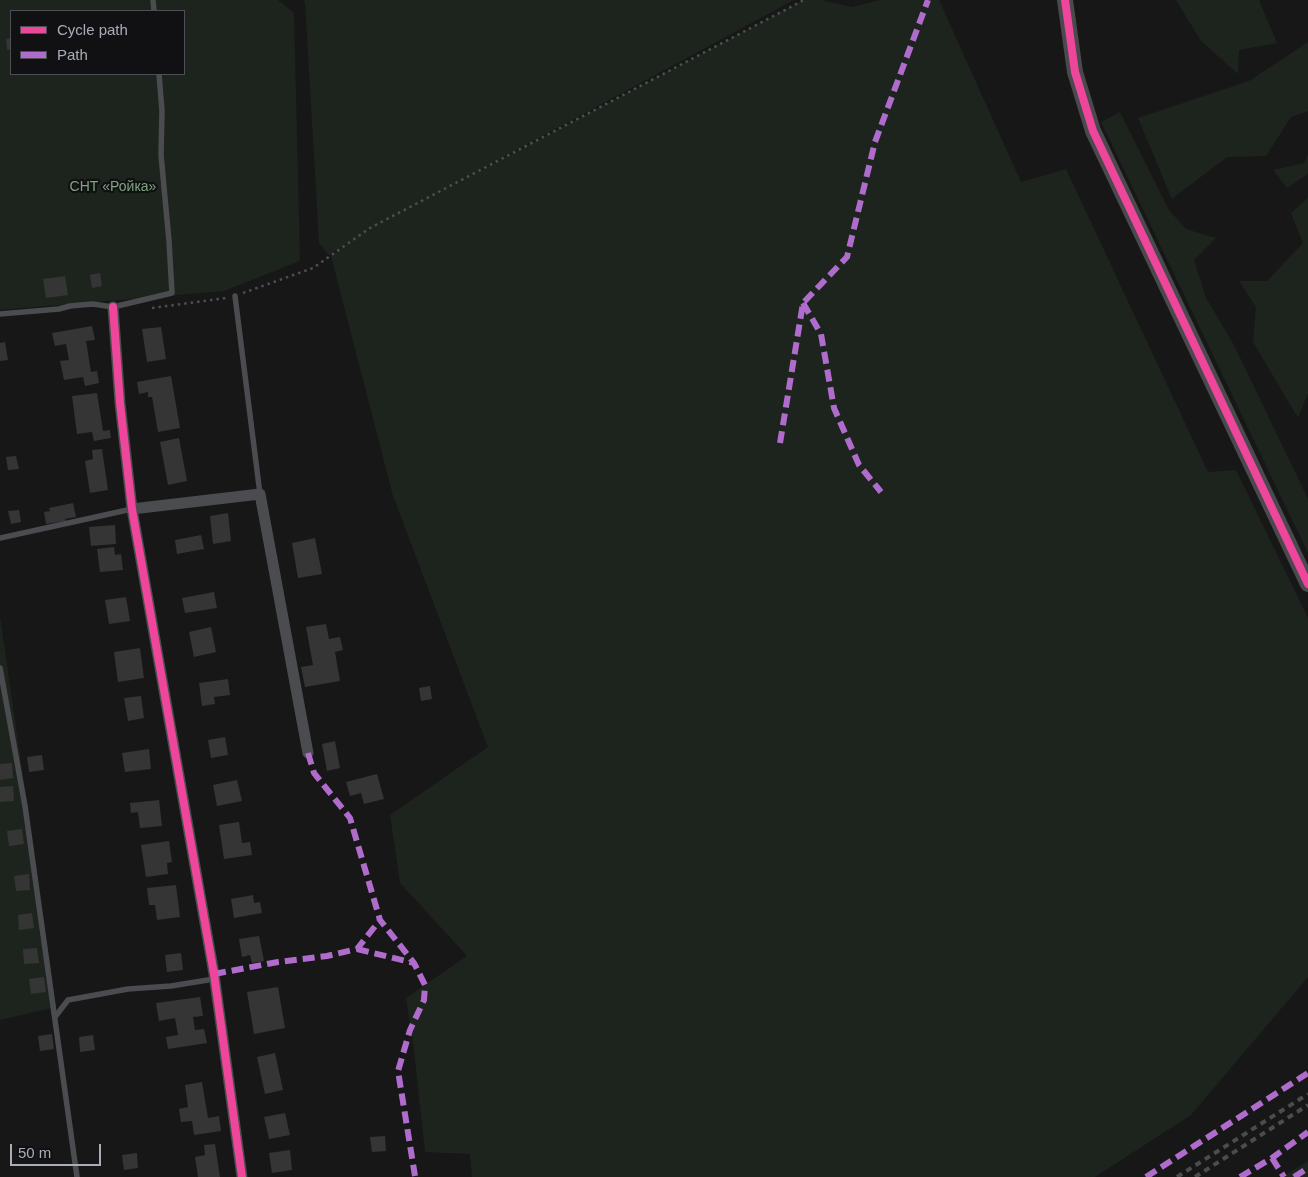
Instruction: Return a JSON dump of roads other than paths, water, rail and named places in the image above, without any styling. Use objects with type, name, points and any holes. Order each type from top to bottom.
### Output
[{"type":"street","points":[[1066,3],[1075,72],[1094,131],[1308,584]]},
{"type":"street","points":[[113,307],[120,403],[132,509],[214,979],[242,1177]]},
{"type":"street","points":[[132,509],[260,494],[308,753]]},
{"type":"lane","points":[[0,314],[93,304],[113,307],[172,293],[161,155],[162,111],[159,75]]},
{"type":"lane","points":[[236,296],[260,494]]},
{"type":"lane","points":[[0,538],[132,509]]},
{"type":"lane","points":[[0,668],[25,806],[77,1177]]},
{"type":"lane","points":[[55,1017],[68,1000],[128,989],[171,986],[214,979]]},
{"type":"railway","points":[[1177,1177],[1308,1094]]},
{"type":"railway","points":[[1195,1177],[1308,1105]]},
{"type":"park label","name":"СНТ «Ройка»","points":[[113,187]]}]
